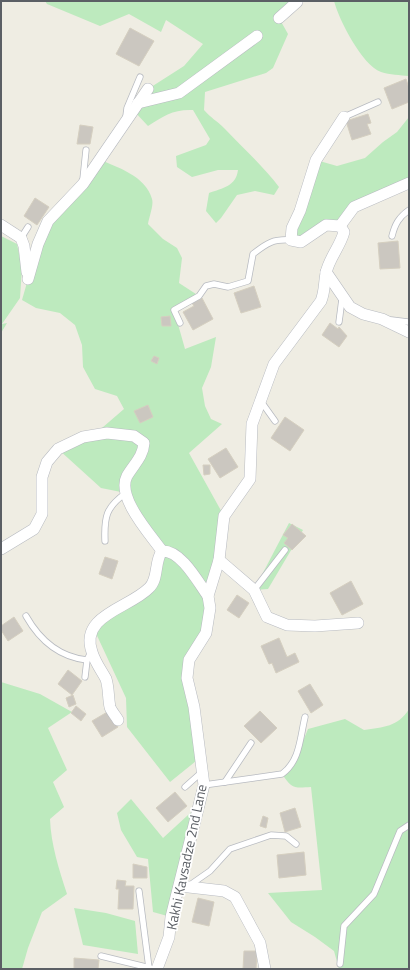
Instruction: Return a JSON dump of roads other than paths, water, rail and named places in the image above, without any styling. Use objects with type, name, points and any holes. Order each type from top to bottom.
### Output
[{"type":"street","points":[[279,18],[298,2]]},
{"type":"street","points":[[138,103],[179,93],[257,36]]},
{"type":"street","points":[[1,225],[21,238],[24,246],[28,279],[38,244],[48,221],[83,184],[148,89]]},
{"type":"street","points":[[344,117],[316,160],[300,211],[292,228],[291,240],[301,242],[326,225],[340,226],[354,206],[409,183]]},
{"type":"street","name":"Kakhi Kavsadze 2nd Lane","points":[[151,969],[169,937],[171,917],[184,886],[204,785],[204,771],[194,707],[187,678],[189,660],[206,633],[210,608],[208,596],[219,560],[224,516],[250,479],[252,424],[260,400],[274,364],[321,301],[325,291],[326,272],[341,242],[344,232],[340,226]]},
{"type":"street","points":[[326,272],[342,298],[350,307],[363,314],[408,327]]},
{"type":"street","points":[[1,549],[34,529],[42,514],[42,477],[47,462],[58,449],[83,437],[107,433],[134,436],[144,443],[143,452],[127,476],[124,486],[126,498],[162,551]]},
{"type":"street","points":[[162,551],[170,551],[178,557],[208,596]]},
{"type":"street","points":[[118,720],[110,708],[106,681],[89,656],[89,640],[93,627],[102,617],[136,599],[151,587],[155,576],[158,557],[162,551]]},
{"type":"street","points":[[219,560],[254,590],[266,617],[287,625],[315,626],[358,623]]},
{"type":"street","points":[[184,886],[224,891],[235,897],[260,943],[265,969]]},
{"type":"lane","points":[[126,121],[127,108],[140,77]]},
{"type":"lane","points":[[344,117],[378,102]]},
{"type":"lane","points":[[83,184],[86,150]]},
{"type":"lane","points":[[392,236],[394,226],[401,215],[409,210]]},
{"type":"lane","points":[[21,238],[28,227]]},
{"type":"lane","points":[[180,323],[174,310],[199,296],[206,286],[214,284],[228,287],[248,281],[253,254],[268,243],[279,239],[291,240]]},
{"type":"lane","points":[[339,322],[342,298]]},
{"type":"lane","points":[[260,400],[275,421]]},
{"type":"lane","points":[[105,541],[106,513],[113,502],[126,493]]},
{"type":"lane","points":[[254,590],[285,550]]},
{"type":"lane","points":[[26,616],[38,636],[65,655],[89,656],[85,677]]},
{"type":"lane","points":[[204,785],[282,774],[290,767],[296,758],[305,717]]},
{"type":"lane","points":[[225,782],[251,743]]},
{"type":"lane","points":[[185,787],[204,771]]},
{"type":"lane","points":[[340,964],[344,926],[374,894],[400,831],[409,825]]},
{"type":"lane","points":[[184,886],[210,871],[230,850],[236,847],[271,835],[286,836],[296,844]]},
{"type":"lane","points":[[101,956],[151,969],[138,891]]}]
